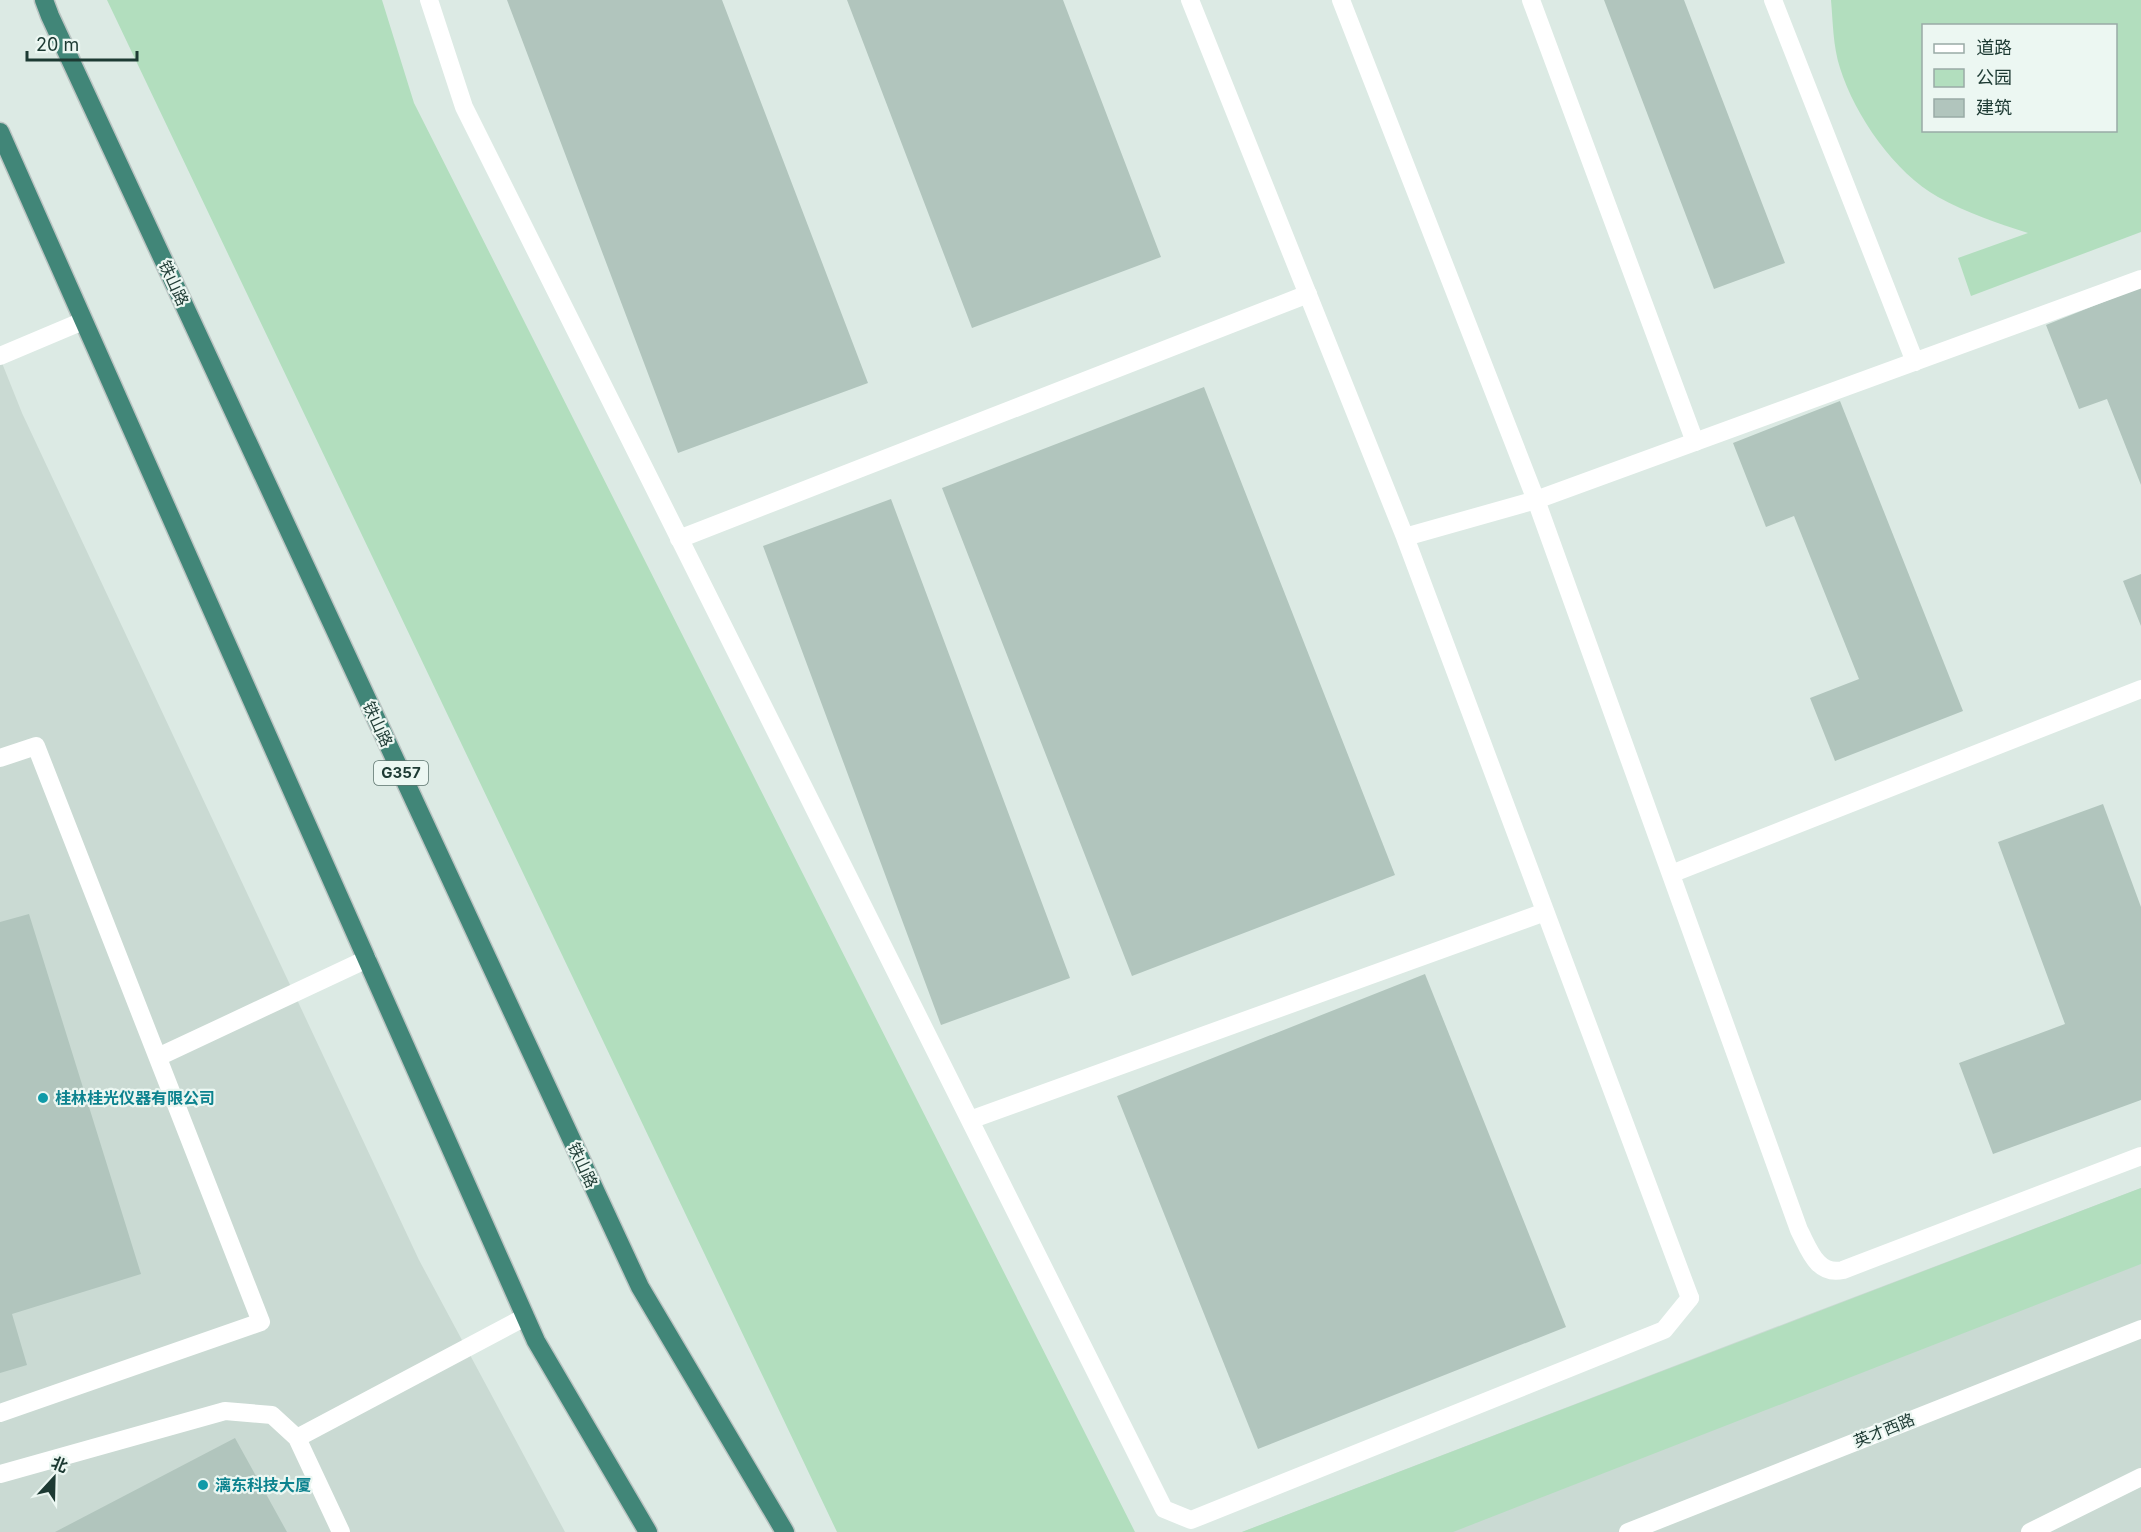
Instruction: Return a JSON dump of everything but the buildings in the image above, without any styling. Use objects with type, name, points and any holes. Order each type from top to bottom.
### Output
[{"type":"highway","name":"铁山路","points":[[44,0],[640,1287],[785,1532]]},
{"type":"highway","points":[[0,132],[536,1341],[648,1532]]},
{"type":"street","points":[[429,0],[464,107],[1164,1509],[1191,1520],[1664,1330],[1690,1298],[1405,537],[1190,0]]},
{"type":"street","points":[[1341,0],[1536,500],[1799,1230],[1813,1258],[1825,1269],[1836,1272],[1843,1270],[2141,1155]]},
{"type":"street","points":[[1531,0],[1695,442]]},
{"type":"street","points":[[1773,0],[1915,362]]},
{"type":"street","points":[[1405,537],[1536,500],[2141,279]]},
{"type":"street","points":[[680,539],[1308,294]]},
{"type":"street","points":[[0,356],[83,321]]},
{"type":"street","points":[[1671,874],[2141,689]]},
{"type":"street","points":[[0,758],[36,746],[261,1322],[0,1413]]},
{"type":"street","points":[[970,1120],[1545,912]]},
{"type":"street","points":[[158,1057],[366,959]]},
{"type":"street","points":[[297,1438],[525,1317]]},
{"type":"street","name":"英才西路","points":[[1628,1532],[2141,1329]]},
{"type":"street","points":[[0,1474],[225,1411],[272,1415],[297,1438],[341,1532]]},
{"type":"street","points":[[2030,1532],[2141,1477]]},
{"type":"shaded area","points":[[0,358],[22,413],[419,1260],[565,1532],[0,1532]]},
{"type":"shaded area","points":[[2141,1188],[2141,1532],[1242,1532],[1807,1315]]},
{"type":"green space","points":[[107,0],[382,0],[414,103],[1135,1532],[837,1532]]},
{"type":"green space","points":[[1831,0],[2141,0],[2141,232],[1971,296],[1958,258],[2028,233],[1971,213],[1938,197],[1922,187],[1892,158],[1866,124],[1847,86],[1840,68]]},
{"type":"green space","points":[[2141,1188],[2141,1264],[1453,1532],[1242,1532]]},
{"type":"place","name":"桂林桂光仪器有限公司","points":[[43,1098]]},
{"type":"place","name":"漓东科技大厦","points":[[203,1485]]}]
